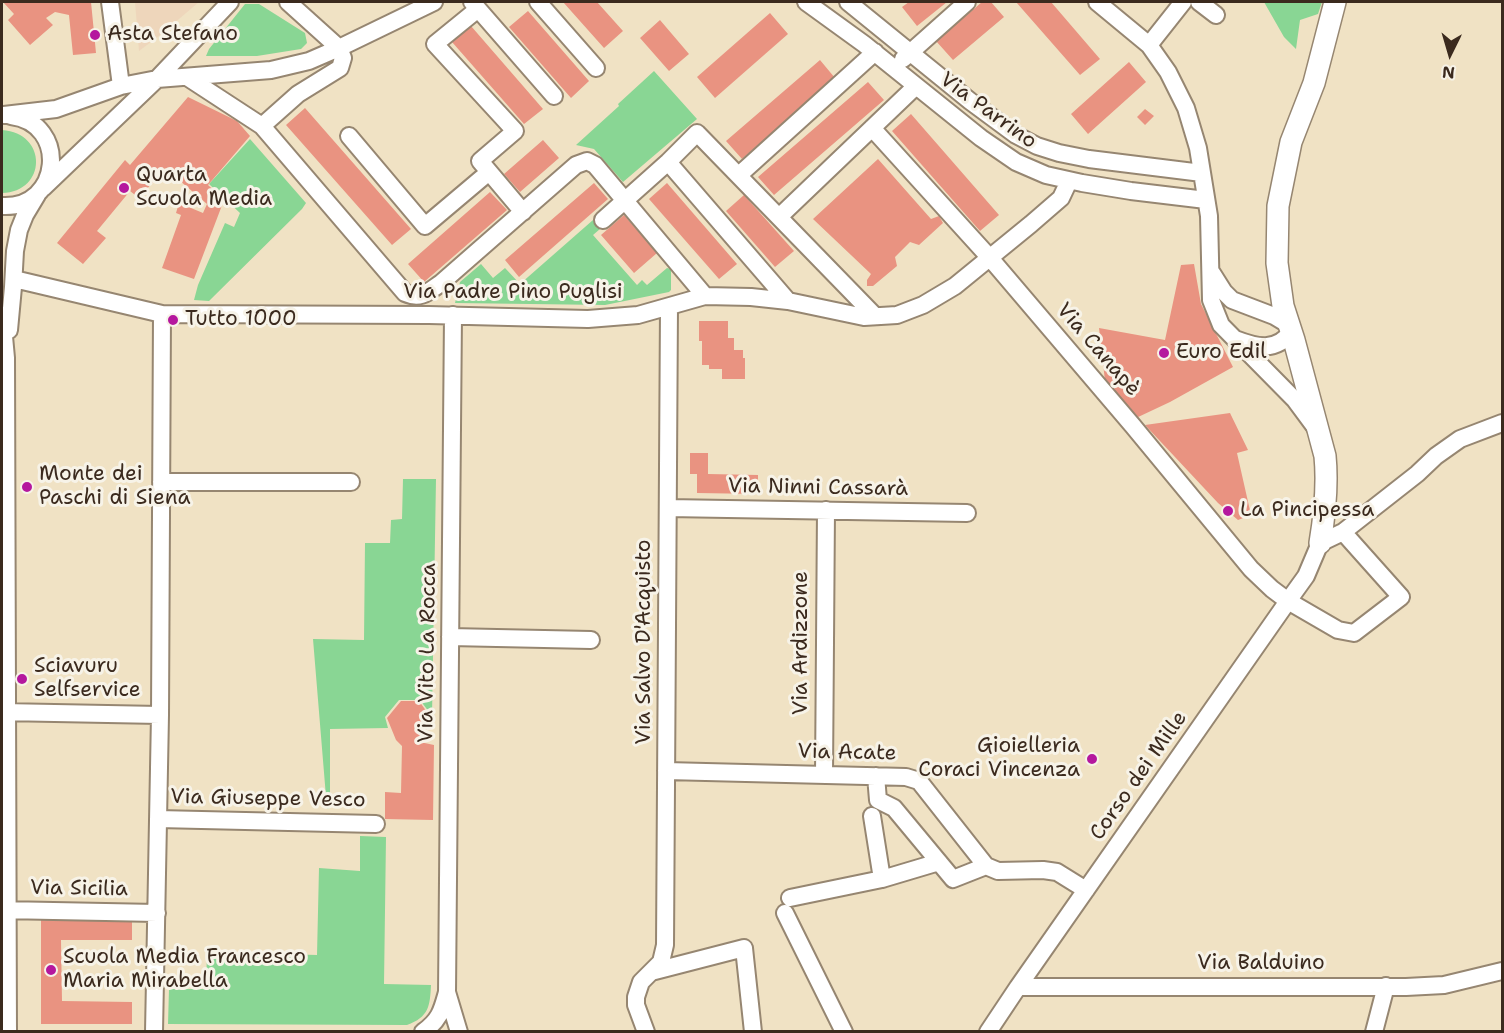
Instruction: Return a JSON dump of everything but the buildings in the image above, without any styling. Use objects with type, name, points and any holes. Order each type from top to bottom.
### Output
[{"type":"main road","points":[[1320,543],[1326,506],[1325,456],[1283,306],[1277,263],[1278,206],[1291,142],[1314,83],[1335,2]]},
{"type":"street","points":[[110,2],[121,86]]},
{"type":"street","points":[[2,206],[11,207],[25,203],[40,192],[157,79],[230,2]]},
{"type":"street","points":[[262,126],[298,94],[340,68],[343,58],[339,48],[288,2]]},
{"type":"street","points":[[3,115],[56,109],[121,86],[157,79],[271,70],[309,61],[434,2]]},
{"type":"street","points":[[538,2],[596,68]]},
{"type":"street","name":"Via Parrino","points":[[806,2],[875,52],[981,138],[1016,162],[1046,175],[1069,181],[1206,200]]},
{"type":"street","name":"Via Parrino","points":[[848,2],[970,100],[1016,135],[1037,146],[1089,159],[1202,173]]},
{"type":"street","points":[[893,68],[967,2]]},
{"type":"street","points":[[1097,2],[1149,45],[1168,72],[1186,108],[1198,148],[1209,216],[1211,300],[1221,325],[1295,400],[1317,430]]},
{"type":"street","points":[[1149,45],[1183,2]]},
{"type":"street","points":[[1199,2],[1216,15]]},
{"type":"street","points":[[523,212],[480,161],[515,131],[435,44],[475,5],[554,96]]},
{"type":"street","points":[[739,175],[875,52]]},
{"type":"street","points":[[187,77],[262,126],[405,293],[414,297],[424,295],[441,283],[576,165],[587,161],[595,165],[705,296]]},
{"type":"street","points":[[779,217],[916,86]]},
{"type":"street","points":[[3,115],[18,117],[32,123],[42,133],[49,146],[52,160],[50,175],[25,215],[19,230],[15,251],[6,358],[4,910],[8,1032]]},
{"type":"street","name":"Via Canapè","points":[[872,129],[990,258],[1251,569],[1288,601],[1338,630],[1354,633],[1401,597],[1344,532]]},
{"type":"street","points":[[603,220],[697,133],[875,316]]},
{"type":"street","points":[[349,136],[425,226],[489,172]]},
{"type":"street","points":[[668,162],[788,301]]},
{"type":"street","name":"Via Padre Pino Puglisi","points":[[14,279],[162,314],[453,315],[588,319],[638,315],[705,296],[788,301],[864,316],[897,315],[923,305],[955,286],[1061,198],[1069,181]]},
{"type":"street","points":[[1212,273],[1232,300],[1274,316],[1290,328],[1287,338],[1278,344],[1249,345],[1234,339]]},
{"type":"street","points":[[1248,305],[1263,302],[1274,294],[1280,281]]},
{"type":"street","name":"Via Salvo D'Acquisto","points":[[646,1032],[636,1005],[636,997],[641,982],[661,962],[666,945],[669,307]]},
{"type":"street","points":[[154,1032],[160,715],[162,314]]},
{"type":"street","points":[[2,315],[6,358]]},
{"type":"street","name":"Via Vito La Rocca","points":[[447,992],[453,315]]},
{"type":"street","points":[[1320,543],[1344,532],[1460,439],[1503,423]]},
{"type":"street","points":[[161,482],[351,482]]},
{"type":"street","name":"Via Ninni Cassarà","points":[[668,508],[967,513]]},
{"type":"street","name":"Via Ardizzone","points":[[824,775],[825,510]]},
{"type":"street","name":"Corso dei Mille","points":[[988,1032],[1306,576],[1320,543]]},
{"type":"street","points":[[450,637],[591,640]]},
{"type":"street","points":[[4,713],[160,715]]},
{"type":"street","name":"Via Acate","points":[[666,771],[906,777],[919,781],[986,866]]},
{"type":"street","points":[[876,776],[878,800],[894,808],[953,879],[986,866],[998,871],[1043,870],[1057,872],[1086,890]]},
{"type":"street","points":[[872,816],[882,879]]},
{"type":"street","name":"Via Giuseppe Vesco","points":[[158,819],[376,824]]},
{"type":"street","points":[[844,1032],[788,906],[939,862]]},
{"type":"street","name":"Via Sicilia","points":[[4,910],[157,913]]},
{"type":"street","points":[[650,973],[744,948],[753,1032]]},
{"type":"street","name":"Via Balduino","points":[[1018,987],[1444,985],[1503,970]]},
{"type":"street","points":[[1374,1032],[1386,986]]},
{"type":"street","points":[[423,1032],[434,1024],[442,1012],[447,992]]},
{"type":"street","points":[[447,992],[459,1032]]},
{"type":"shaded area","points":[[135,2],[199,2],[139,51]]},
{"type":"green space","points":[[1264,2],[1322,2],[1318,14],[1300,20],[1296,49],[1284,37]]},
{"type":"green space","points":[[245,4],[259,4],[305,33],[307,43],[301,49],[257,56],[206,56],[209,49]]},
{"type":"green space","points":[[654,71],[697,119],[623,182],[594,149],[576,145]]},
{"type":"green space","points":[[2,130],[17,134],[28,141],[34,151],[36,162],[34,173],[27,183],[17,190],[2,193]]},
{"type":"green space","points":[[250,139],[306,203],[209,301],[194,300],[198,285],[225,223],[234,227],[240,213],[209,184]]},
{"type":"green space","points":[[593,220],[600,229],[593,235],[637,285],[642,280],[647,285],[667,268],[671,269],[671,290],[605,305],[455,303],[460,282],[481,264],[493,278],[505,268],[520,284]]},
{"type":"green space","points":[[403,479],[436,479],[432,716],[420,700],[399,700],[385,717],[388,728],[330,729],[330,808],[327,809],[313,639],[364,640],[365,543],[390,543],[391,520],[402,519]]},
{"type":"green space","points":[[360,836],[386,837],[384,984],[431,985],[429,1005],[420,1018],[407,1025],[168,1024],[169,989],[206,989],[207,952],[317,955],[319,868],[360,871]]},
{"type":"place","name":"Asta Stefano","points":[[95,35]]},
{"type":"place","name":"Quarta Scuola Media","points":[[124,188]]},
{"type":"place","name":"Tutto 1000","points":[[173,320]]},
{"type":"place","name":"Euro Edil","points":[[1164,353]]},
{"type":"place","name":"Monte dei Paschi di Siena","points":[[27,487]]},
{"type":"place","name":"La Pincipessa","points":[[1228,511]]},
{"type":"place","name":"Sciavuru Selfservice","points":[[22,679]]},
{"type":"place","name":"Gioielleria Coraci Vincenza","points":[[1092,759]]},
{"type":"place","name":"Scuola Media Francesco Maria Mirabella","points":[[51,970]]}]
